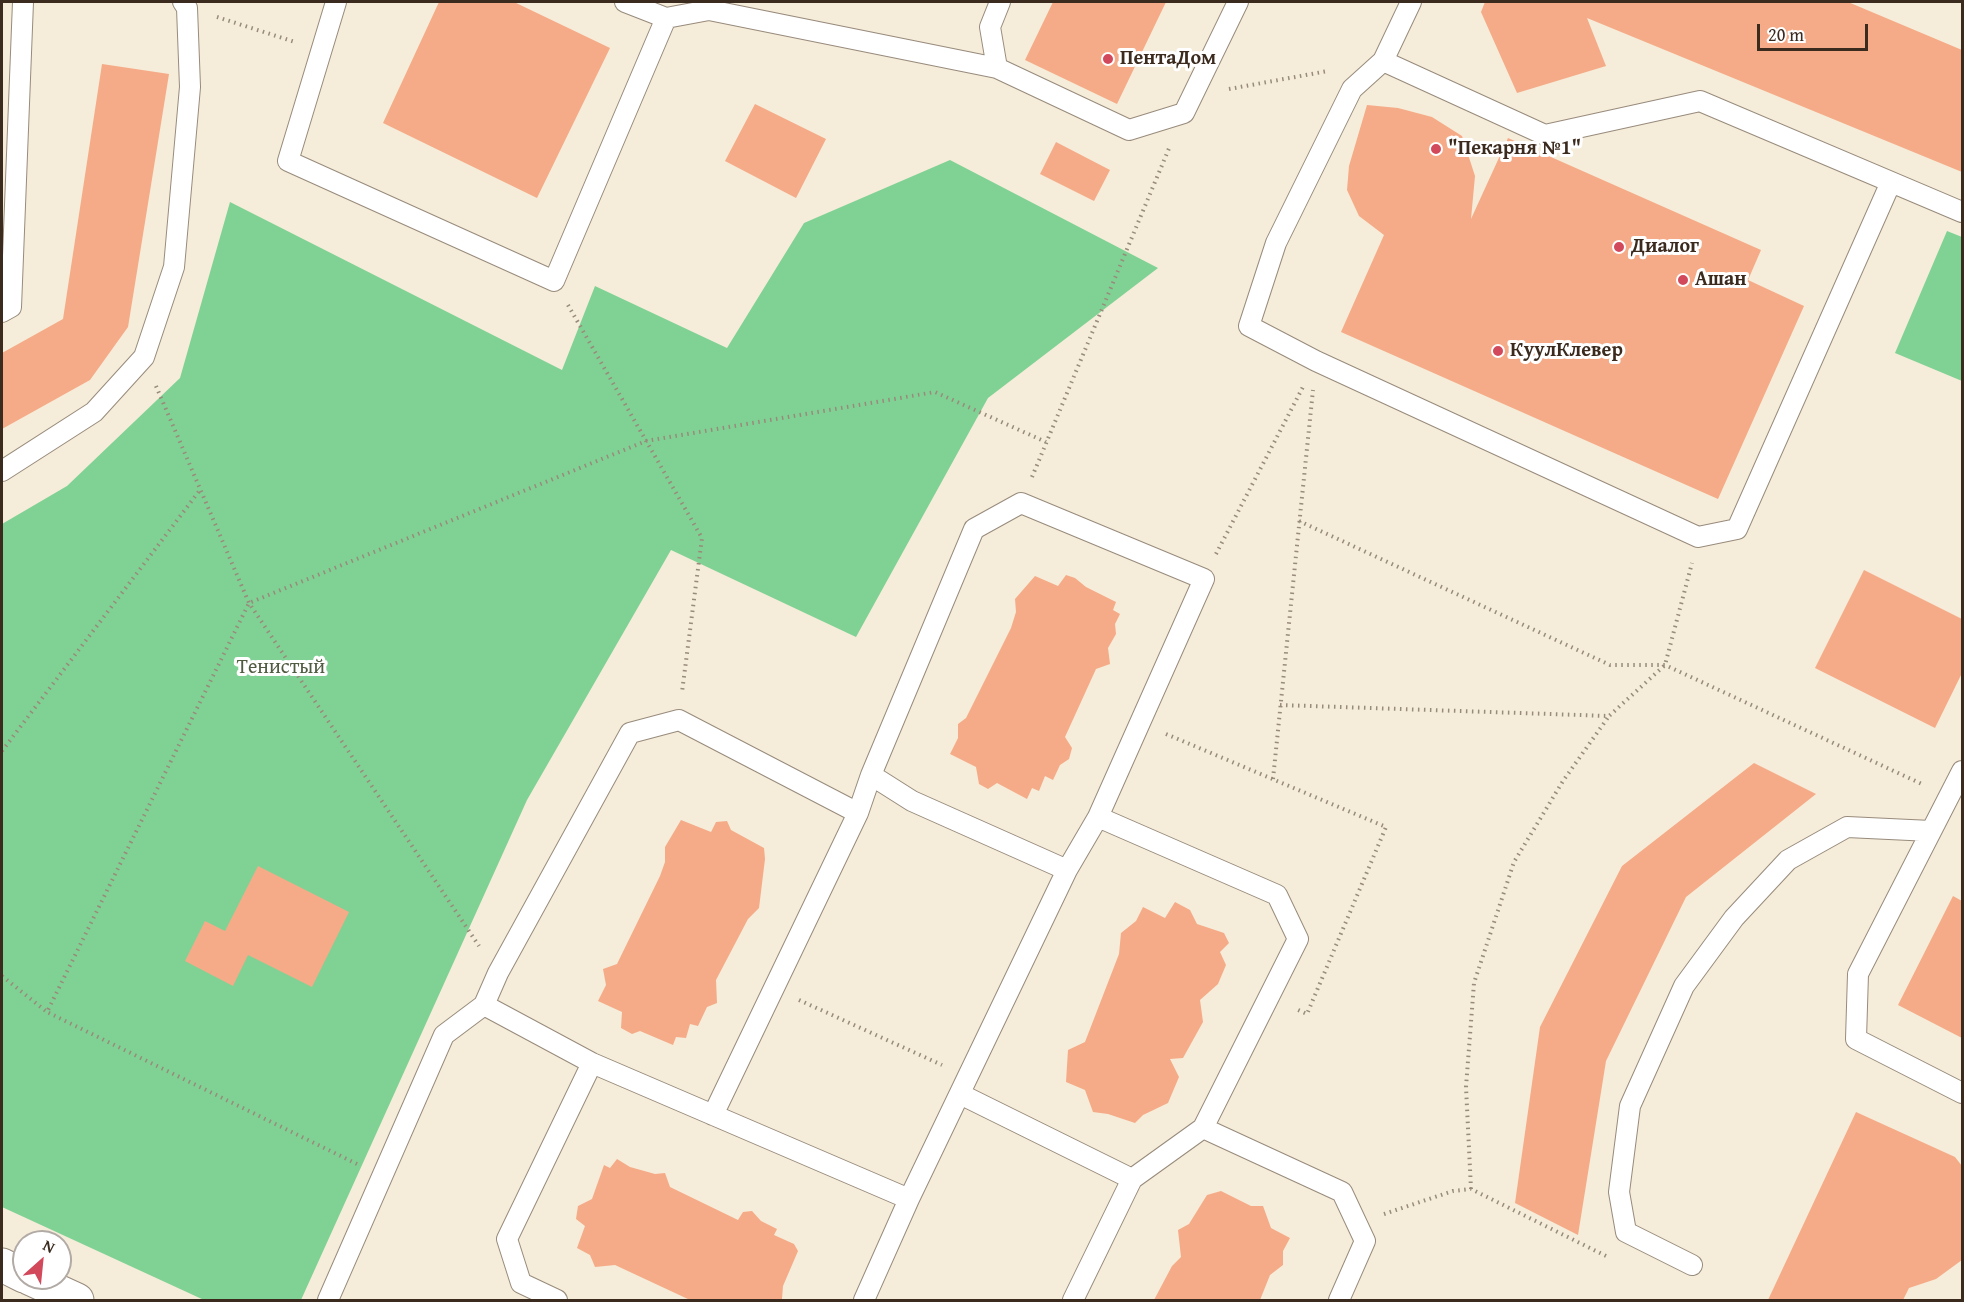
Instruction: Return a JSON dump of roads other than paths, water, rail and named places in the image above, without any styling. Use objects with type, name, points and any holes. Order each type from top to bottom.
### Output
[{"type":"street","points":[[55,1290],[77,1300]]},
{"type":"lane","points":[[2,312],[11,307],[23,2]]},
{"type":"lane","points":[[336,2],[288,161],[554,281],[666,18]]},
{"type":"lane","points":[[625,2],[666,18],[709,10],[997,68],[1129,130],[1189,105],[1238,2]]},
{"type":"lane","points":[[997,68],[990,27],[1000,2]]},
{"type":"lane","points":[[1411,2],[1383,61],[1352,89],[1276,243],[1249,326],[1316,361],[1698,537],[1737,529],[1891,182]]},
{"type":"lane","points":[[2,471],[94,412],[144,357],[174,267],[190,87],[185,5]]},
{"type":"lane","points":[[1383,61],[1545,135],[1700,101],[1962,212]]},
{"type":"lane","points":[[713,1115],[858,813],[871,775],[974,529],[1021,503],[1204,579],[1098,817],[1067,870],[909,1199],[864,1300]]},
{"type":"lane","points":[[328,1300],[444,1035],[484,1005],[498,973],[630,733],[679,720],[858,813]]},
{"type":"lane","points":[[1962,771],[1858,974],[1856,1039],[1962,1093]]},
{"type":"lane","points":[[871,775],[912,801],[1067,870]]},
{"type":"lane","points":[[1073,1300],[1132,1179],[1203,1128],[1298,939],[1277,895],[1098,817]]},
{"type":"lane","points":[[1692,1264],[1626,1232],[1619,1192],[1630,1106],[1684,986],[1734,918],[1788,860],[1846,827],[1931,831]]},
{"type":"lane","points":[[484,1005],[592,1063],[909,1199]]},
{"type":"lane","points":[[558,1300],[521,1283],[507,1239],[592,1063]]},
{"type":"lane","points":[[964,1086],[1132,1179]]},
{"type":"lane","points":[[1203,1128],[1342,1192],[1365,1241],[1339,1300]]},
{"type":"place","name":"ПентаДом","points":[[1108,59]]},
{"type":"place","name":"\"Пекарня №1\"","points":[[1436,149]]},
{"type":"place","name":"Диалог","points":[[1619,247]]},
{"type":"place","name":"Ашан","points":[[1683,280]]},
{"type":"place","name":"КуулКлевер","points":[[1498,351]]},
{"type":"park label","name":"Тенистый","points":[[281,668]]}]
